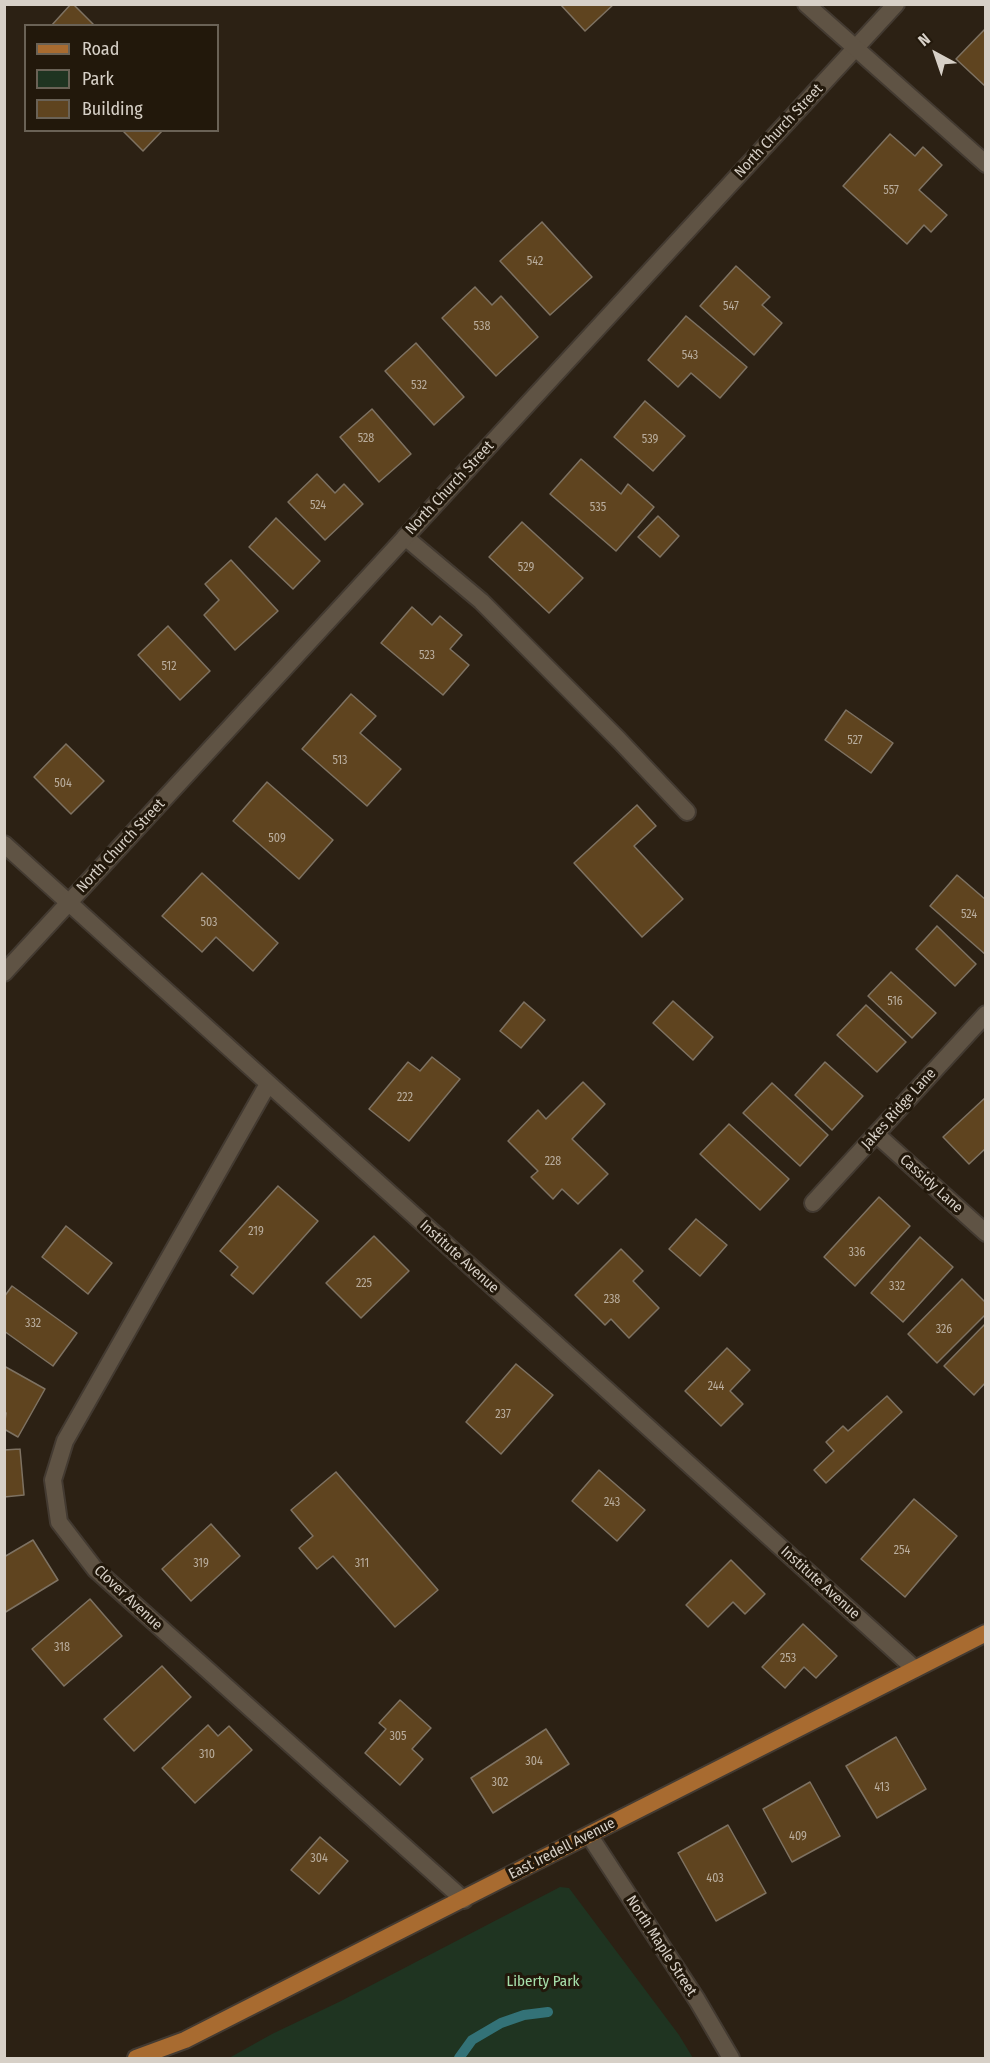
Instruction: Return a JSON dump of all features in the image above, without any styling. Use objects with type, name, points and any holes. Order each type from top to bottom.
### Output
[{"type":"main road","name":"East Iredell Avenue","points":[[136,2058],[185,2040],[986,1633]]},
{"type":"street","points":[[806,4],[986,164]]},
{"type":"street","name":"North Church Street","points":[[4,973],[896,4]]},
{"type":"street","points":[[405,537],[481,601],[687,812]]},
{"type":"street","name":"Institute Avenue","points":[[4,844],[915,1669]]},
{"type":"street","name":"Jakes Ridge Lane","points":[[813,1203],[986,1014]]},
{"type":"street","name":"Clover Avenue","points":[[268,1084],[65,1441],[53,1480],[59,1521],[95,1569],[464,1900]]},
{"type":"street","name":"Cassidy Lane","points":[[876,1134],[986,1233]]},
{"type":"street","name":"North Maple Street","points":[[589,1835],[697,2000],[731,2058]]},
{"type":"green space","name":"Liberty Park","points":[[560,1887],[569,1888],[679,2035],[693,2058],[229,2058],[272,2034],[341,2001]]},
{"type":"building","points":[[73,4],[93,24],[53,24]]},
{"type":"building","points":[[560,4],[614,4],[585,31]]},
{"type":"building","points":[[986,28],[986,87],[956,59]]},
{"type":"building","points":[[124,132],[161,132],[143,151]]},
{"type":"building","points":[[890,134],[915,156],[923,147],[942,165],[919,190],[947,215],[931,232],[924,225],[907,244],[843,186]]},
{"type":"building","points":[[542,222],[592,277],[550,315],[500,261]]},
{"type":"building","points":[[736,266],[770,297],[762,305],[782,323],[754,355],[700,306]]},
{"type":"building","points":[[475,287],[492,305],[501,296],[538,337],[496,376],[442,318]]},
{"type":"building","points":[[686,316],[747,367],[720,398],[691,373],[678,387],[648,360]]},
{"type":"building","points":[[416,343],[464,397],[434,425],[385,371]]},
{"type":"building","points":[[645,401],[685,436],[653,471],[614,437]]},
{"type":"building","points":[[372,409],[411,454],[379,482],[340,437]]},
{"type":"building","points":[[581,459],[621,494],[628,484],[654,507],[616,551],[550,494]]},
{"type":"building","points":[[317,474],[335,493],[344,484],[363,504],[325,540],[288,502]]},
{"type":"building","points":[[658,516],[679,536],[660,557],[638,537]]},
{"type":"building","points":[[276,518],[320,561],[293,589],[249,547]]},
{"type":"building","points":[[522,522],[583,578],[549,613],[489,557]]},
{"type":"building","points":[[231,560],[278,611],[235,650],[204,615],[219,600],[205,584]]},
{"type":"building","points":[[412,607],[432,625],[440,616],[462,635],[450,649],[469,665],[443,695],[381,643]]},
{"type":"building","points":[[168,626],[210,671],[180,700],[138,655]]},
{"type":"building","points":[[351,694],[376,716],[360,733],[401,769],[367,806],[302,749]]},
{"type":"building","points":[[846,710],[893,743],[871,773],[825,740]]},
{"type":"building","points":[[66,744],[104,781],[71,814],[34,777]]},
{"type":"building","points":[[267,782],[333,840],[299,879],[233,821]]},
{"type":"building","points":[[637,805],[656,826],[634,846],[683,899],[642,937],[574,863]]},
{"type":"building","points":[[202,873],[278,943],[253,971],[216,937],[202,952],[162,916]]},
{"type":"building","points":[[957,875],[986,900],[986,955],[930,906]]},
{"type":"building","points":[[937,926],[976,964],[955,986],[916,949]]},
{"type":"building","points":[[891,972],[936,1013],[912,1038],[868,996]]},
{"type":"building","points":[[673,1001],[713,1037],[693,1060],[653,1023]]},
{"type":"building","points":[[524,1002],[545,1020],[521,1048],[500,1031]]},
{"type":"building","points":[[866,1005],[906,1042],[877,1072],[837,1035]]},
{"type":"building","points":[[432,1057],[460,1079],[409,1141],[369,1109],[408,1062],[420,1071]]},
{"type":"building","points":[[825,1062],[863,1096],[832,1130],[795,1095]]},
{"type":"building","points":[[583,1082],[605,1104],[572,1139],[608,1174],[578,1204],[562,1189],[553,1199],[531,1177],[538,1171],[508,1141],[538,1110],[546,1119]]},
{"type":"building","points":[[772,1083],[828,1135],[800,1166],[743,1113]]},
{"type":"building","points":[[986,1097],[986,1148],[969,1164],[943,1137]]},
{"type":"building","points":[[729,1124],[789,1179],[760,1210],[700,1154]]},
{"type":"building","points":[[278,1186],[318,1221],[253,1294],[231,1275],[238,1267],[220,1251]]},
{"type":"building","points":[[879,1197],[910,1226],[855,1286],[824,1257]]},
{"type":"building","points":[[696,1219],[727,1245],[700,1276],[669,1249]]},
{"type":"building","points":[[66,1226],[112,1263],[88,1294],[42,1257]]},
{"type":"building","points":[[374,1236],[409,1271],[361,1318],[326,1283]]},
{"type":"building","points":[[920,1237],[953,1267],[903,1322],[871,1293]]},
{"type":"building","points":[[621,1249],[643,1271],[633,1281],[659,1308],[629,1338],[611,1319],[605,1325],[575,1295]]},
{"type":"building","points":[[962,1279],[986,1303],[986,1314],[937,1363],[908,1334]]},
{"type":"building","points":[[12,1286],[77,1333],[53,1366],[4,1331],[4,1297]]},
{"type":"building","points":[[986,1323],[986,1382],[974,1395],[944,1366]]},
{"type":"building","points":[[727,1348],[750,1370],[730,1391],[743,1404],[721,1426],[685,1391]]},
{"type":"building","points":[[516,1364],[553,1395],[501,1454],[466,1422]]},
{"type":"building","points":[[4,1366],[45,1389],[18,1437],[4,1429],[6,1413],[4,1412]]},
{"type":"building","points":[[887,1396],[902,1412],[826,1483],[814,1470],[834,1451],[826,1442],[843,1426],[848,1431]]},
{"type":"building","points":[[20,1449],[24,1495],[4,1497],[4,1450]]},
{"type":"building","points":[[599,1470],[645,1510],[617,1541],[572,1501]]},
{"type":"building","points":[[336,1472],[438,1590],[395,1627],[333,1556],[317,1569],[299,1548],[313,1536],[291,1510]]},
{"type":"building","points":[[914,1499],[957,1536],[905,1597],[861,1559]]},
{"type":"building","points":[[211,1524],[240,1556],[191,1601],[162,1569]]},
{"type":"building","points":[[33,1540],[58,1580],[4,1613],[4,1557]]},
{"type":"building","points":[[731,1560],[765,1594],[745,1614],[733,1602],[708,1627],[686,1605]]},
{"type":"building","points":[[90,1599],[122,1636],[64,1686],[32,1649]]},
{"type":"building","points":[[803,1624],[837,1656],[816,1678],[804,1667],[785,1688],[762,1667]]},
{"type":"building","points":[[162,1666],[191,1697],[134,1751],[104,1719]]},
{"type":"building","points":[[400,1700],[431,1728],[412,1749],[423,1759],[400,1785],[365,1753],[386,1729],[379,1723]]},
{"type":"building","points":[[208,1725],[218,1736],[229,1726],[252,1750],[195,1803],[162,1768]]},
{"type":"building","points":[[546,1729],[569,1764],[493,1813],[471,1778]]},
{"type":"building","points":[[896,1737],[926,1789],[877,1818],[846,1766]]},
{"type":"building","points":[[810,1782],[840,1836],[792,1862],[763,1809]]},
{"type":"building","points":[[728,1825],[766,1893],[716,1921],[678,1853]]},
{"type":"building","points":[[320,1837],[348,1861],[319,1894],[291,1870]]},
{"type":"waterway","points":[[459,2058],[472,2040],[501,2023],[524,2015],[548,2012]]}]
